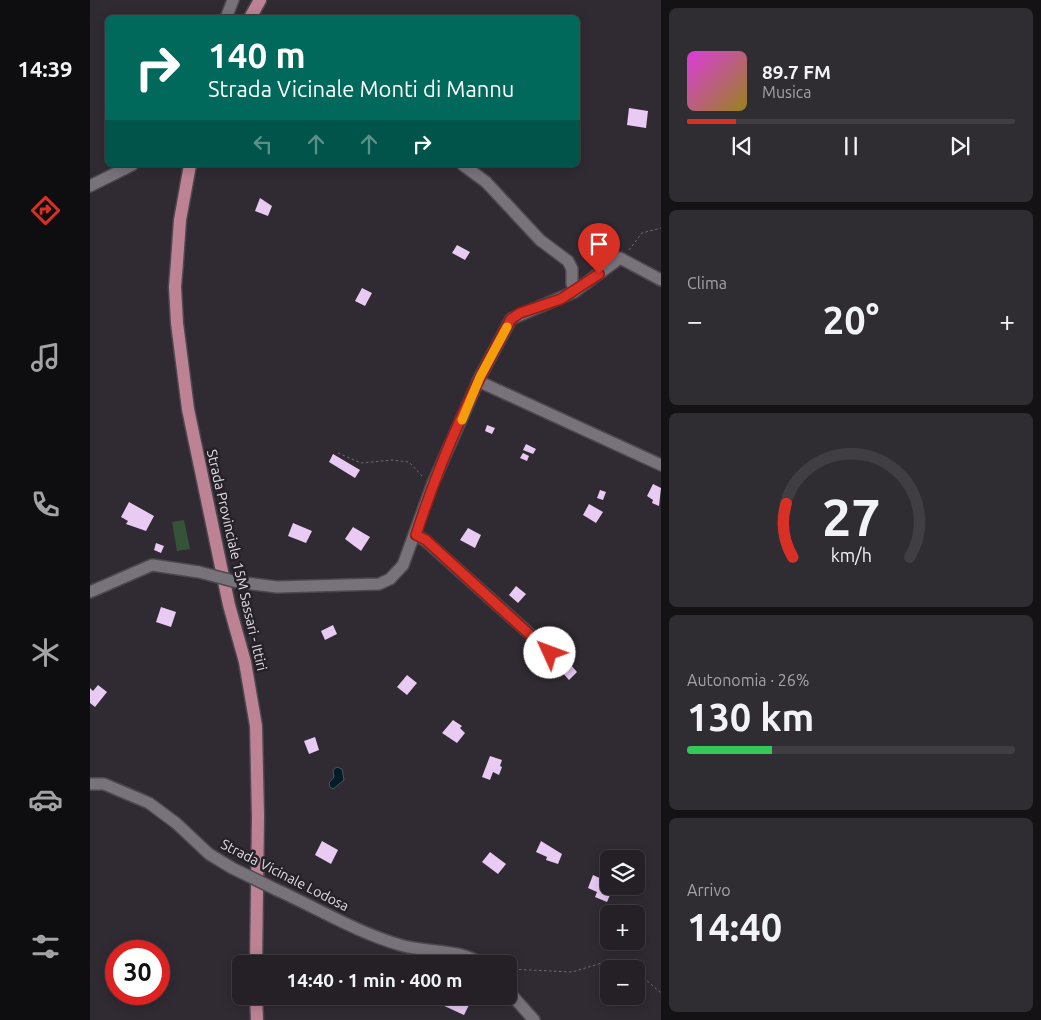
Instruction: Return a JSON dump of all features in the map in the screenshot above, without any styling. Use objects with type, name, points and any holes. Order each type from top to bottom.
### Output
[{"type":"main road","points":[[252,15],[260,0]]},
{"type":"main road","name":"Strada Provinciale 15M Sassari - Ittiri","points":[[190,167],[184,195],[175,287],[176,323],[188,409],[230,605],[245,662],[256,726],[258,817],[256,955]]},
{"type":"main road","points":[[256,1005],[257,1020]]},
{"type":"street","points":[[227,15],[233,0]]},
{"type":"street","points":[[90,186],[128,167]]},
{"type":"street","points":[[466,167],[486,182],[540,240],[568,261],[572,269],[572,284]]},
{"type":"street","points":[[90,592],[152,566],[199,572],[237,582],[278,587],[379,584],[390,579],[403,565],[416,535],[433,483],[478,381],[511,319],[574,292],[620,258],[661,280]]},
{"type":"street","points":[[478,381],[661,465]]},
{"type":"street","points":[[416,535],[426,540],[550,653]]},
{"type":"street","name":"Strada Vicinale Lodosa","points":[[90,784],[104,784],[149,803],[176,823],[209,854],[232,868],[359,930],[401,945],[457,955]]},
{"type":"street","points":[[517,1001],[534,1020]]},
{"type":"path","points":[[620,258],[642,233],[661,228]]},
{"type":"path","points":[[338,452],[361,463],[392,460],[409,462],[433,483]]},
{"type":"path","points":[[517,969],[572,972],[600,964]]},
{"type":"path","points":[[645,979],[661,993]]},
{"type":"green space","points":[[184,520],[190,549],[177,551],[172,522]]},
{"type":"water","points":[[337,767],[342,769],[344,780],[333,789],[329,783],[334,777],[333,770]]},
{"type":"building","points":[[629,108],[648,111],[646,128],[627,125]]},
{"type":"building","points":[[260,198],[272,206],[268,216],[255,211]]},
{"type":"building","points":[[457,245],[470,252],[465,260],[452,253]]},
{"type":"building","points":[[362,288],[372,293],[365,306],[355,301]]},
{"type":"building","points":[[487,425],[495,428],[492,434],[485,431]]},
{"type":"building","points":[[526,444],[536,449],[533,454],[523,450]]},
{"type":"building","points":[[523,453],[529,456],[527,461],[520,458]]},
{"type":"building","points":[[333,454],[360,470],[355,478],[329,462]]},
{"type":"building","points":[[653,484],[661,488],[659,506],[652,503],[653,500],[647,496]]},
{"type":"building","points":[[600,490],[606,492],[603,500],[597,498]]},
{"type":"building","points":[[129,502],[154,516],[146,531],[126,524],[128,521],[121,517]]},
{"type":"building","points":[[589,504],[603,512],[596,523],[583,515]]},
{"type":"building","points":[[293,523],[312,531],[306,543],[288,536]]},
{"type":"building","points":[[353,527],[370,537],[361,551],[345,539]]},
{"type":"building","points":[[468,528],[481,535],[475,548],[460,540]]},
{"type":"building","points":[[156,543],[164,546],[161,553],[154,550]]},
{"type":"building","points":[[516,586],[526,594],[518,603],[509,595]]},
{"type":"building","points":[[161,607],[176,612],[171,627],[156,622]]},
{"type":"building","points":[[333,625],[337,634],[325,640],[321,631]]},
{"type":"building","points":[[570,664],[577,672],[569,680],[561,671]]},
{"type":"building","points":[[407,675],[417,683],[407,695],[397,687]]},
{"type":"building","points":[[98,685],[107,692],[95,707],[90,703],[90,688],[93,691]]},
{"type":"building","points":[[453,720],[462,726],[460,728],[465,733],[457,743],[442,733]]},
{"type":"building","points":[[315,737],[319,750],[309,754],[304,741]]},
{"type":"building","points":[[490,756],[502,760],[500,766],[502,767],[499,775],[493,772],[490,780],[482,777]]},
{"type":"building","points":[[322,841],[338,850],[331,864],[315,855]]},
{"type":"building","points":[[541,841],[562,854],[558,864],[546,860],[547,857],[536,852]]},
{"type":"building","points":[[490,852],[506,864],[498,874],[482,862]]},
{"type":"building","points":[[593,875],[600,878],[600,895],[610,895],[607,902],[595,897],[597,892],[588,888]]},
{"type":"building","points":[[442,1005],[469,1005],[464,1015]]},
{"type":"slow traffic","points":[[462,420],[480,377],[507,327]]},
{"type":"route","points":[[550,653],[426,540],[416,535],[433,483],[480,377],[511,319],[520,313],[561,299],[599,274]]}]
